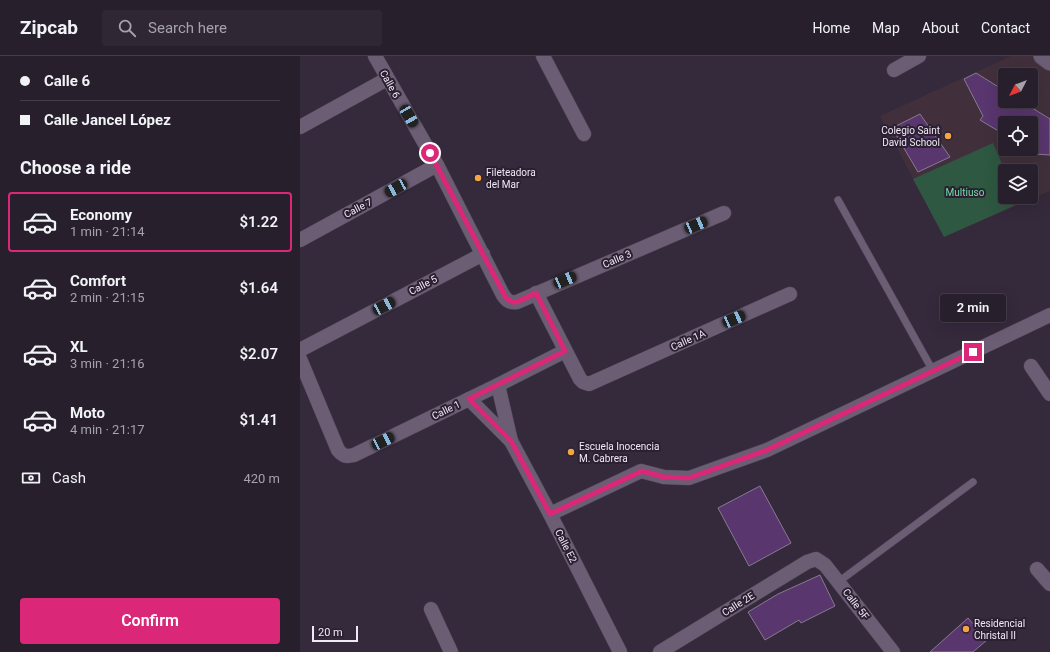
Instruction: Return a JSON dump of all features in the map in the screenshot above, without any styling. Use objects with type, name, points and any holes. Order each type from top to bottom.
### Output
[{"type":"street","name":"Calle 6","points":[[375,56],[437,166],[503,295],[509,301]]},
{"type":"street","points":[[543,56],[584,134]]},
{"type":"street","points":[[894,70],[919,56]]},
{"type":"street","points":[[1042,56],[1050,62]]},
{"type":"street","points":[[300,127],[388,79]]},
{"type":"street","name":"Calle 7","points":[[300,240],[437,166]]},
{"type":"street","name":"Calle 3","points":[[509,301],[517,302],[724,213]]},
{"type":"street","name":"Calle 5","points":[[300,350],[483,254]]},
{"type":"street","points":[[536,293],[565,351]]},
{"type":"street","name":"Calle 1A","points":[[565,351],[580,379],[586,384],[593,383],[790,294]]},
{"type":"street","points":[[550,514],[642,471],[664,477],[689,478],[767,450],[1050,316]]},
{"type":"street","name":"Calle 1","points":[[300,359],[338,450],[342,455],[348,456],[354,455],[565,351]]},
{"type":"street","points":[[1031,366],[1050,394]]},
{"type":"street","name":"Calle E2","points":[[498,385],[511,441],[620,652]]},
{"type":"street","name":"Calle E2","points":[[469,399],[511,441]]},
{"type":"street","name":"Calle 5F","points":[[816,559],[826,565],[842,580],[891,651]]},
{"type":"street","name":"Calle 2E","points":[[660,652],[807,562],[816,559]]},
{"type":"street","points":[[1037,569],[1050,584]]},
{"type":"street","points":[[431,609],[451,652]]},
{"type":"lane","points":[[838,200],[933,371]]},
{"type":"lane","points":[[842,580],[973,482]]},
{"type":"shaded area","name":"Colegio Saint David School","points":[[1011,56],[1036,56],[1050,65],[1050,191],[1038,196],[1038,164],[998,164],[998,204],[1020,204],[944,237],[880,116]]},
{"type":"green space","name":"Multiuso","points":[[993,143],[1002,164],[998,164],[998,204],[1018,204],[944,237],[913,179]]},
{"type":"building","points":[[976,73],[998,87],[998,108],[1032,108],[1050,119],[1050,155],[1038,154],[1038,116],[998,116],[998,131],[980,120],[983,116],[964,79]]},
{"type":"building","points":[[920,114],[950,157],[918,172],[892,128]]},
{"type":"building","points":[[760,486],[791,543],[749,566],[718,508]]},
{"type":"building","points":[[820,575],[835,606],[801,623],[799,620],[765,640],[748,612],[778,594]]},
{"type":"building","name":"Residencial Christal II","points":[[968,618],[987,640],[973,652],[930,652]]},
{"type":"place","name":"Colegio Saint David School","points":[[948,136]]},
{"type":"place","name":"Fileteadora del Mar","points":[[478,178]]},
{"type":"place","name":"Escuela Inocencia M. Cabrera","points":[[571,452]]},
{"type":"place","name":"Residencial Christal II","points":[[966,629]]},
{"type":"route","points":[[430,153],[503,295],[509,301],[517,302],[536,293],[565,351],[469,399],[511,441],[550,514],[642,471],[664,477],[689,478],[767,450],[973,352]]}]
